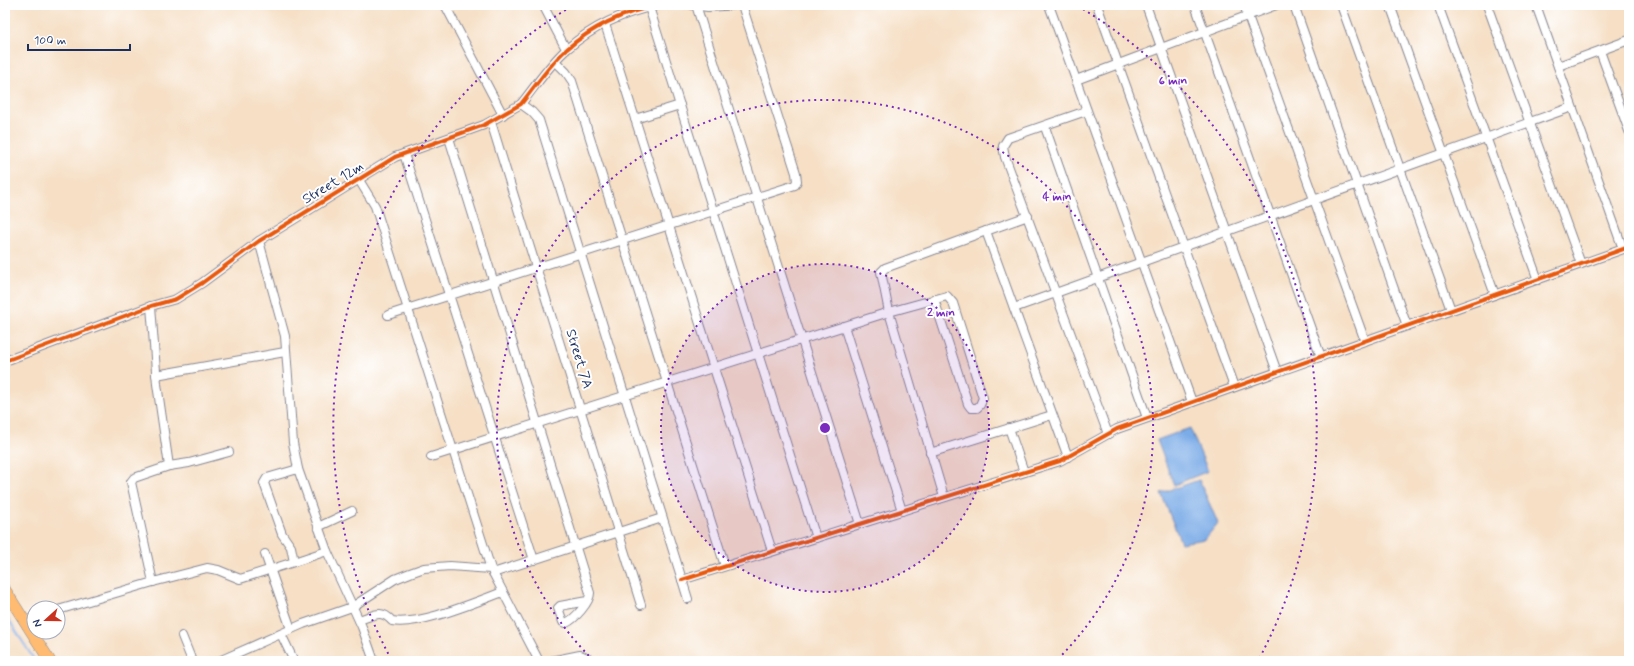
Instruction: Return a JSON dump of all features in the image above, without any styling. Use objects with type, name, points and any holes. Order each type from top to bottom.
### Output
[{"type":"highway","points":[[5,590],[26,614]]},
{"type":"highway","points":[[40,640],[50,661]]},
{"type":"street","points":[[445,5],[503,115]]},
{"type":"street","points":[[543,5],[566,49]]},
{"type":"street","points":[[624,5],[627,13]]},
{"type":"street","name":"Street 12m","points":[[5,361],[150,306],[176,299],[202,283],[259,241],[395,157],[450,138],[491,122],[503,115],[521,104],[566,49],[605,24],[627,13],[658,5]]},
{"type":"street","points":[[692,5],[736,5]]},
{"type":"street","points":[[388,315],[757,197],[788,189],[795,185],[797,181],[742,5]]},
{"type":"street","points":[[1049,5],[1192,402]]},
{"type":"street","points":[[1097,5],[1234,387]]},
{"type":"street","points":[[1146,5],[1277,372]]},
{"type":"street","points":[[1195,5],[1320,357]]},
{"type":"street","points":[[1244,5],[1365,341]]},
{"type":"street","points":[[1076,80],[1276,5]]},
{"type":"street","points":[[1294,5],[1407,326]]},
{"type":"street","points":[[1341,5],[1451,310]]},
{"type":"street","points":[[1390,5],[1495,295]]},
{"type":"street","points":[[1438,5],[1538,280]]},
{"type":"street","points":[[1488,5],[1581,264]]},
{"type":"street","points":[[682,580],[1060,461],[1108,434],[1147,418],[1626,248],[1572,107],[1536,5]]},
{"type":"street","points":[[696,6],[860,524]]},
{"type":"street","points":[[649,7],[816,538]]},
{"type":"street","points":[[605,24],[772,551]]},
{"type":"street","points":[[1558,66],[1629,40]]},
{"type":"street","points":[[1600,51],[1629,131]]},
{"type":"street","points":[[556,62],[566,72],[572,81],[725,566]]},
{"type":"street","points":[[521,104],[532,112],[538,120],[688,599]]},
{"type":"street","points":[[636,119],[680,105]]},
{"type":"street","points":[[1014,308],[1572,107]]},
{"type":"street","points":[[1086,111],[1008,138],[1003,146],[1005,157],[1108,434]]},
{"type":"street","name":"Street 7A","points":[[491,122],[641,605]]},
{"type":"street","points":[[1045,126],[1147,418]]},
{"type":"street","points":[[450,138],[590,593],[587,601]]},
{"type":"street","points":[[404,154],[534,560]]},
{"type":"street","points":[[359,180],[375,206],[492,571],[539,661]]},
{"type":"street","points":[[944,498],[889,312],[881,272],[885,268],[1028,216]]},
{"type":"street","points":[[986,231],[1068,457]]},
{"type":"street","points":[[259,241],[285,336],[292,443],[298,469],[327,551],[352,608],[359,620],[374,661]]},
{"type":"street","points":[[431,457],[802,339],[947,296],[953,303],[959,317],[983,398],[980,406],[977,408],[971,408],[968,404],[934,300]]},
{"type":"street","points":[[150,306],[156,375],[169,466]]},
{"type":"street","points":[[844,326],[902,511]]},
{"type":"street","points":[[156,375],[285,352]]},
{"type":"street","points":[[930,453],[1052,415]]},
{"type":"street","points":[[1009,428],[1024,472]]},
{"type":"street","points":[[153,582],[131,482],[134,478],[169,466],[189,463],[229,452]]},
{"type":"street","points":[[294,562],[291,547],[282,534],[264,483],[267,478],[298,469]]},
{"type":"street","points":[[318,527],[352,510]]},
{"type":"street","points":[[222,660],[291,629],[352,608],[395,579],[424,568],[450,566],[492,571],[534,560],[662,518]]},
{"type":"street","points":[[66,608],[207,568],[218,570],[240,579],[327,551]]},
{"type":"street","points":[[265,554],[291,629]]},
{"type":"street","points":[[359,620],[381,613],[385,614],[392,621],[410,621],[456,610],[503,592]]},
{"type":"street","points":[[281,634],[294,661]]},
{"type":"street","points":[[182,636],[192,661]]},
{"type":"street","points":[[551,661],[580,655],[593,661]]},
{"type":"water","points":[[1190,428],[1208,471],[1174,485],[1157,440]]},
{"type":"water","points":[[1199,480],[1218,523],[1205,539],[1181,543],[1161,493]]},
{"type":"waterway","points":[[5,614],[35,661]]},
{"type":"cycle path","points":[[5,361],[151,306],[176,299],[202,283],[259,241],[395,157],[484,125],[521,104],[555,60],[577,41],[598,27],[621,16],[658,5]]},
{"type":"cycle path","points":[[682,580],[1060,461],[1117,429],[1629,247]]}]
